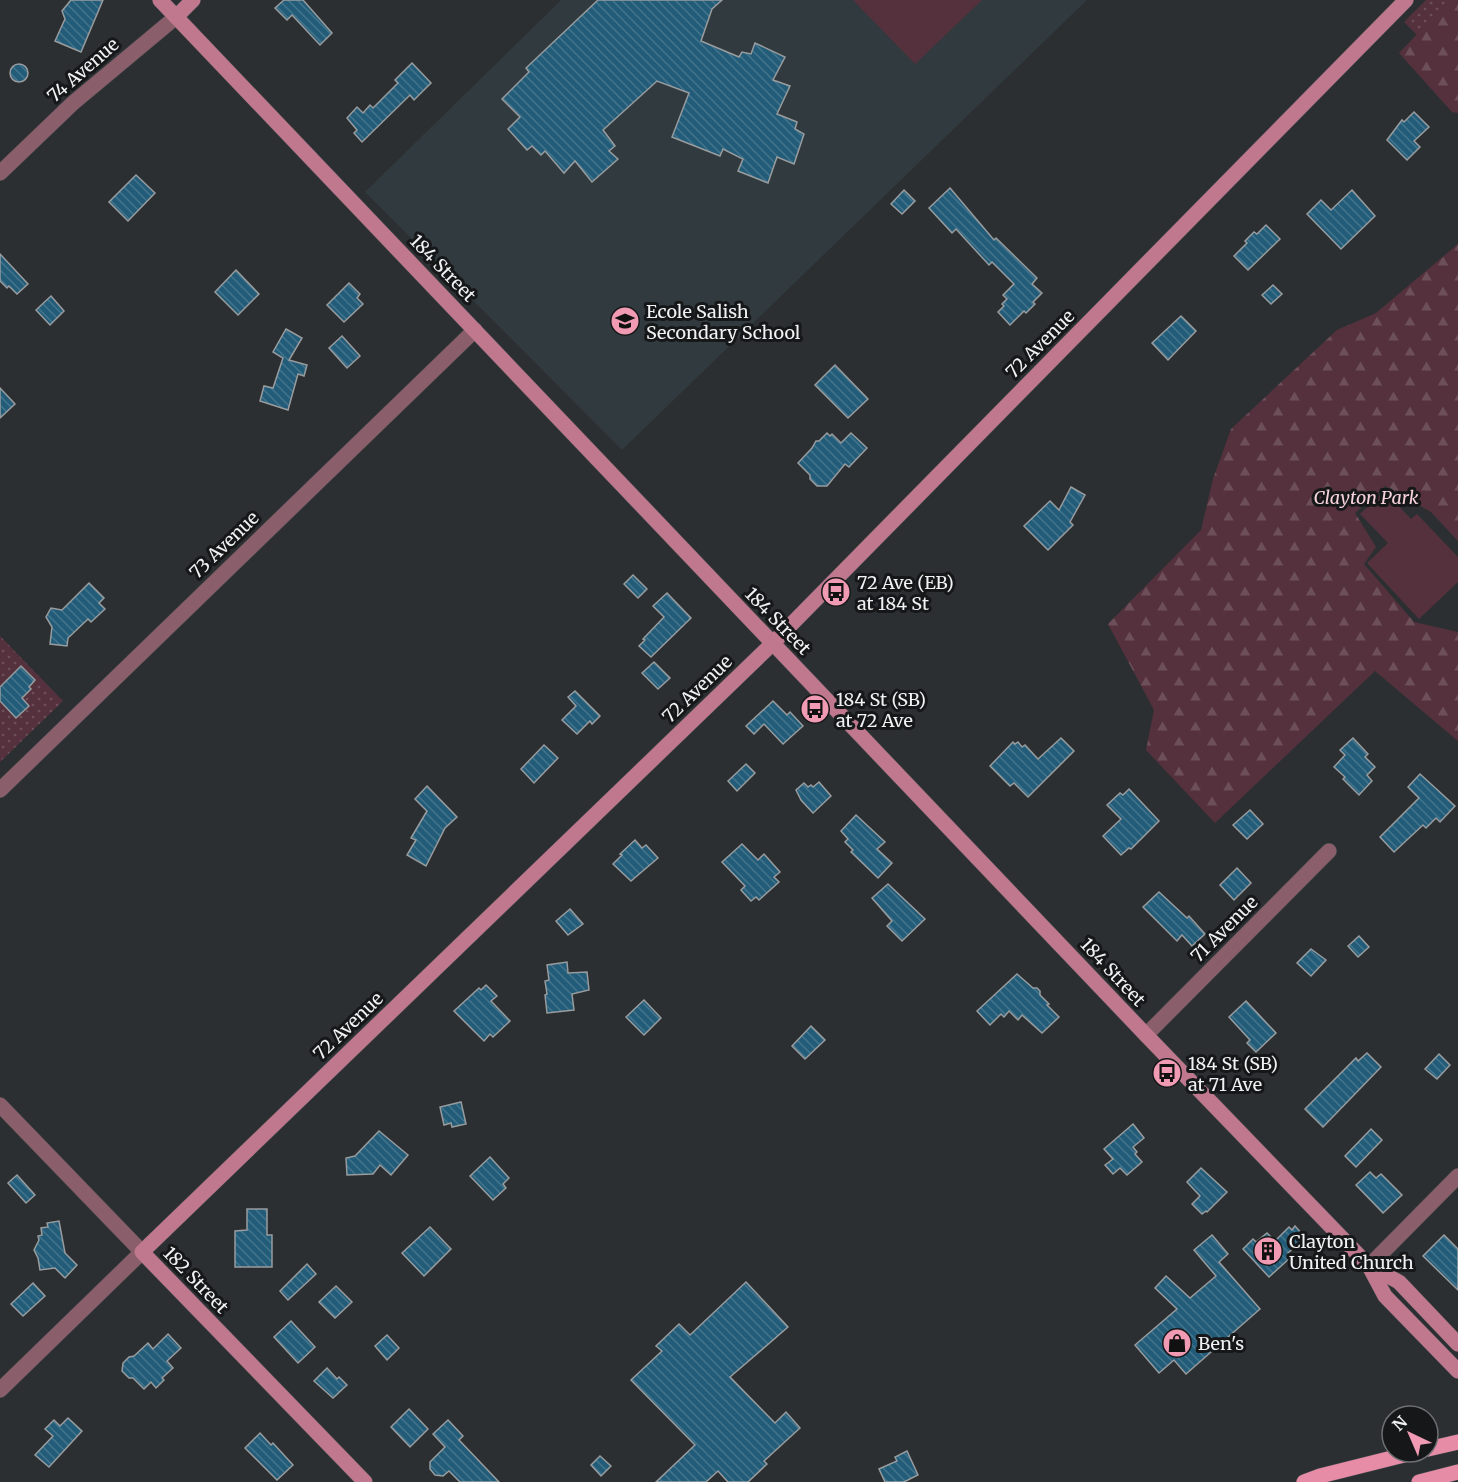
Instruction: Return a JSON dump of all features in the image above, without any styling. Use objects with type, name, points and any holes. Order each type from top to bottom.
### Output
[{"type":"main road","name":"184 Street","points":[[160,0],[772,644],[1369,1266],[1384,1296],[1458,1371]]},
{"type":"main road","name":"74 Avenue","points":[[176,17],[193,0]]},
{"type":"main road","name":"72 Avenue","points":[[142,1252],[772,644],[1406,0]]},
{"type":"main road","name":"182 Street","points":[[142,1252],[365,1482]]},
{"type":"main road","name":"184 Street","points":[[1369,1266],[1399,1282],[1458,1344]]},
{"type":"main road","points":[[1440,1445],[1457,1440]]},
{"type":"main road","points":[[1304,1482],[1380,1461]]},
{"type":"main road","points":[[1419,1482],[1458,1472]]},
{"type":"street","name":"74 Avenue","points":[[0,173],[73,103],[176,17]]},
{"type":"street","name":"73 Avenue","points":[[0,790],[475,330]]},
{"type":"street","name":"71 Avenue","points":[[1146,1035],[1329,851]]},
{"type":"street","name":"182 Street","points":[[0,1105],[142,1252]]},
{"type":"street","points":[[1369,1266],[1458,1176]]},
{"type":"street","name":"72 Avenue","points":[[0,1390],[142,1252]]},
{"type":"shaded area","name":"Ecole Salish Secondary School","points":[[561,0],[1087,0],[622,450],[365,192]]},
{"type":"green space","points":[[853,0],[982,0],[915,64]]},
{"type":"green space","points":[[1426,0],[1458,0],[1458,76],[1404,22]]},
{"type":"green space","points":[[1450,0],[1458,0],[1458,113],[1452,112],[1399,53]]},
{"type":"green space","name":"Clayton Park","points":[[1458,244],[1458,541],[1431,512],[1385,486],[1355,513],[1376,547],[1364,564],[1414,622],[1458,632],[1458,741],[1375,671],[1215,823],[1146,750],[1154,710],[1108,624],[1201,530],[1213,479],[1231,429],[1337,330],[1376,313]]},
{"type":"green space","points":[[1385,491],[1411,519],[1417,514],[1458,557],[1458,582],[1419,619],[1367,563],[1388,543],[1360,514]]},
{"type":"green space","points":[[0,636],[63,701],[0,762]]},
{"type":"building","points":[[71,0],[103,0],[81,52],[55,41],[65,19],[62,11]]},
{"type":"building","points":[[284,0],[303,0],[332,33],[320,45],[292,15],[287,20],[275,8]]},
{"type":"building","points":[[598,0],[722,0],[712,9],[701,41],[739,57],[742,52],[751,54],[755,43],[785,57],[773,80],[790,86],[777,114],[797,122],[795,129],[804,134],[794,164],[777,157],[768,183],[738,171],[743,159],[723,149],[720,156],[672,137],[689,93],[657,81],[603,130],[615,146],[609,151],[618,159],[592,182],[575,161],[564,173],[545,151],[541,155],[532,146],[527,150],[508,129],[520,117],[502,99],[529,72],[526,68]]},
{"type":"building","points":[[412,63],[431,83],[414,100],[410,95],[362,142],[354,133],[357,130],[347,118],[357,107],[363,113],[370,105],[373,108],[398,83],[395,80]]},
{"type":"building","points":[[15,64],[23,64],[28,69],[26,80],[15,82],[10,77],[10,69]]},
{"type":"building","points":[[1414,112],[1429,127],[1414,141],[1420,147],[1407,160],[1387,140],[1402,120],[1404,122]]},
{"type":"building","points":[[136,175],[155,193],[128,221],[109,202]]},
{"type":"building","points":[[950,188],[994,240],[996,238],[1037,278],[1032,284],[1042,293],[1026,313],[1024,311],[1010,325],[998,312],[1007,299],[1003,295],[1014,284],[992,262],[989,265],[956,229],[952,233],[929,208]]},
{"type":"building","points":[[904,190],[915,201],[902,214],[891,204]]},
{"type":"building","points":[[1352,190],[1375,216],[1341,249],[1307,214],[1321,200],[1331,210]]},
{"type":"building","points":[[1266,225],[1280,239],[1248,270],[1234,256],[1254,232],[1257,234]]},
{"type":"building","points":[[0,254],[28,284],[17,294],[0,281]]},
{"type":"building","points":[[236,270],[259,294],[238,315],[215,292]]},
{"type":"building","points":[[349,283],[360,294],[357,298],[363,304],[344,322],[327,305]]},
{"type":"building","points":[[1273,285],[1282,294],[1271,304],[1262,295]]},
{"type":"building","points":[[51,296],[64,311],[50,325],[36,310]]},
{"type":"building","points":[[1181,316],[1196,331],[1168,360],[1152,343]]},
{"type":"building","points":[[286,329],[302,338],[289,360],[307,365],[304,376],[298,374],[288,410],[260,401],[264,386],[273,388],[283,358],[273,352]]},
{"type":"building","points":[[342,336],[360,356],[347,368],[329,348]]},
{"type":"building","points":[[835,365],[868,399],[848,418],[815,385]]},
{"type":"building","points":[[0,388],[15,404],[0,418]]},
{"type":"building","points":[[827,433],[830,436],[832,434],[841,443],[851,433],[867,448],[849,467],[845,464],[827,486],[817,486],[798,463],[816,441]]},
{"type":"building","points":[[1071,487],[1085,495],[1070,522],[1073,525],[1048,550],[1024,526],[1050,501],[1059,510]]},
{"type":"building","points":[[633,575],[647,589],[638,598],[624,584]]},
{"type":"building","points":[[89,583],[104,598],[99,603],[105,609],[91,622],[88,619],[68,638],[67,646],[50,644],[52,627],[46,617],[51,608],[62,610]]},
{"type":"building","points":[[667,593],[691,618],[651,657],[639,646],[664,617],[653,606]]},
{"type":"building","points":[[654,662],[670,678],[658,689],[642,673]]},
{"type":"building","points":[[21,666],[35,680],[29,687],[31,689],[22,698],[29,706],[16,718],[0,701],[0,687]]},
{"type":"building","points":[[575,691],[600,716],[592,724],[590,721],[577,734],[562,720],[576,706],[568,697]]},
{"type":"building","points":[[773,701],[787,715],[790,712],[803,726],[783,744],[764,724],[754,734],[746,726]]},
{"type":"building","points":[[1061,738],[1074,751],[1028,797],[1014,783],[1010,786],[990,766],[1013,742],[1015,744],[1018,742],[1022,747],[1025,745],[1038,759]]},
{"type":"building","points":[[1353,738],[1368,754],[1365,757],[1375,767],[1367,775],[1372,781],[1359,795],[1334,767],[1345,755],[1340,750]]},
{"type":"building","points":[[544,745],[558,758],[534,783],[521,769]]},
{"type":"building","points":[[746,764],[755,773],[737,791],[728,781]]},
{"type":"building","points":[[1420,774],[1455,806],[1440,822],[1436,818],[1426,828],[1423,825],[1394,852],[1380,837],[1419,798],[1408,787]]},
{"type":"building","points":[[819,782],[831,796],[813,813],[801,800],[796,790],[804,783],[808,787],[811,785],[813,787]]},
{"type":"building","points":[[427,786],[457,817],[445,828],[426,866],[407,855],[416,840],[411,838],[427,811],[415,799]]},
{"type":"building","points":[[1129,789],[1159,821],[1131,849],[1129,848],[1121,855],[1103,836],[1121,819],[1107,805],[1120,793],[1123,795]]},
{"type":"building","points":[[1250,810],[1263,824],[1247,839],[1233,825]]},
{"type":"building","points":[[856,815],[885,842],[877,849],[892,863],[878,878],[851,852],[853,850],[845,842],[848,839],[841,831]]},
{"type":"building","points":[[635,840],[642,848],[646,845],[658,858],[631,881],[613,864]]},
{"type":"building","points":[[742,844],[758,860],[764,854],[780,872],[774,877],[779,882],[759,900],[756,897],[751,901],[741,890],[745,886],[722,862]]},
{"type":"building","points":[[1237,868],[1251,883],[1234,900],[1220,885]]},
{"type":"building","points":[[888,884],[925,919],[902,941],[887,926],[892,921],[872,898]]},
{"type":"building","points":[[1159,892],[1187,918],[1189,916],[1205,934],[1192,946],[1182,935],[1177,941],[1143,907]]},
{"type":"building","points":[[570,909],[583,924],[568,935],[556,921]]},
{"type":"building","points":[[1359,936],[1369,947],[1358,957],[1348,946]]},
{"type":"building","points":[[1311,949],[1326,960],[1311,976],[1297,963]]},
{"type":"building","points":[[567,962],[568,973],[587,972],[589,990],[572,994],[574,1010],[547,1013],[545,981],[549,980],[547,965]]},
{"type":"building","points":[[1017,974],[1040,991],[1040,995],[1049,1004],[1047,1005],[1059,1017],[1042,1033],[1022,1015],[1018,1020],[1009,1011],[1004,1017],[1001,1014],[990,1025],[977,1011]]},
{"type":"building","points":[[486,985],[497,996],[491,1001],[510,1021],[493,1037],[490,1034],[484,1041],[454,1011],[479,988],[481,990]]},
{"type":"building","points":[[644,1000],[661,1018],[644,1035],[626,1017]]},
{"type":"building","points":[[1246,1001],[1276,1033],[1256,1052],[1247,1043],[1250,1040],[1229,1017]]},
{"type":"building","points":[[811,1026],[825,1040],[805,1059],[792,1046]]},
{"type":"building","points":[[1367,1053],[1381,1067],[1323,1127],[1305,1109],[1356,1058],[1358,1061]]},
{"type":"building","points":[[1439,1054],[1450,1065],[1437,1079],[1425,1069]]},
{"type":"building","points":[[461,1102],[466,1124],[452,1127],[451,1123],[444,1125],[440,1107]]},
{"type":"building","points":[[1133,1124],[1144,1138],[1133,1147],[1137,1152],[1135,1154],[1142,1162],[1127,1175],[1120,1168],[1113,1174],[1105,1165],[1113,1159],[1104,1149]]},
{"type":"building","points":[[1371,1129],[1382,1140],[1356,1167],[1345,1156]]},
{"type":"building","points":[[379,1131],[408,1155],[391,1175],[380,1165],[373,1174],[347,1175],[346,1158],[355,1156]]},
{"type":"building","points":[[490,1157],[509,1178],[503,1184],[506,1188],[493,1200],[470,1176]]},
{"type":"building","points":[[1201,1168],[1227,1192],[1207,1212],[1202,1214],[1192,1204],[1200,1196],[1187,1182]]},
{"type":"building","points":[[1370,1172],[1376,1178],[1381,1174],[1402,1195],[1383,1213],[1356,1185]]},
{"type":"building","points":[[17,1175],[35,1195],[26,1203],[8,1183]]},
{"type":"building","points":[[247,1209],[267,1209],[267,1235],[272,1235],[272,1267],[235,1267],[235,1231],[247,1230]]},
{"type":"building","points":[[59,1221],[65,1253],[77,1265],[65,1278],[55,1268],[40,1270],[34,1250],[39,1240],[38,1236],[42,1235],[41,1228],[48,1227],[47,1223]]},
{"type":"building","name":"Clayton United Church","points":[[1295,1226],[1303,1235],[1300,1237],[1302,1240],[1288,1253],[1291,1257],[1269,1277],[1243,1249],[1253,1239],[1256,1242],[1267,1233],[1275,1241],[1289,1227],[1292,1230]]},
{"type":"building","points":[[430,1227],[451,1249],[424,1276],[402,1253]]},
{"type":"building","points":[[1212,1235],[1228,1254],[1219,1262],[1260,1309],[1186,1374],[1174,1360],[1159,1373],[1135,1345],[1177,1309],[1155,1288],[1166,1276],[1190,1298],[1216,1276],[1194,1250]]},
{"type":"building","points":[[1444,1235],[1458,1249],[1458,1290],[1423,1256]]},
{"type":"building","points":[[307,1264],[316,1274],[288,1300],[280,1291]]},
{"type":"building","points":[[746,1282],[788,1327],[730,1377],[775,1423],[786,1412],[800,1428],[764,1461],[767,1464],[748,1482],[728,1482],[718,1471],[706,1482],[656,1482],[695,1445],[631,1380],[662,1351],[656,1346],[679,1324],[690,1335]]},
{"type":"building","points":[[33,1283],[45,1296],[23,1316],[11,1304]]},
{"type":"building","points":[[336,1286],[352,1302],[335,1318],[319,1302]]},
{"type":"building","points":[[291,1321],[315,1347],[298,1363],[274,1337]]},
{"type":"building","points":[[168,1334],[181,1348],[167,1361],[173,1368],[162,1378],[164,1380],[156,1388],[151,1382],[144,1389],[122,1371],[123,1363],[148,1343],[153,1349]]},
{"type":"building","points":[[387,1335],[399,1348],[387,1360],[375,1346]]},
{"type":"building","points":[[327,1368],[337,1379],[339,1377],[347,1385],[333,1398],[314,1381]]},
{"type":"building","points":[[409,1409],[428,1429],[410,1447],[391,1427]]},
{"type":"building","points":[[68,1418],[82,1431],[49,1467],[35,1455],[53,1436],[45,1429],[54,1420],[60,1426]]},
{"type":"building","points":[[448,1420],[463,1436],[459,1440],[499,1482],[460,1482],[449,1471],[443,1476],[435,1475],[430,1469],[430,1462],[445,1447],[433,1434]]},
{"type":"building","points":[[260,1433],[271,1445],[273,1443],[293,1465],[277,1480],[245,1448]]},
{"type":"building","points":[[907,1451],[918,1475],[904,1482],[885,1482],[879,1469],[897,1461],[895,1457]]},
{"type":"building","points":[[600,1456],[611,1466],[601,1476],[591,1465]]},
{"type":"place","name":"Ecole Salish Secondary School","points":[[625,321]]},
{"type":"place","name":"72 Ave (EB) at 184 St","points":[[836,592]]},
{"type":"place","name":"184 St (SB) at 72 Ave","points":[[815,709]]},
{"type":"place","name":"184 St (SB) at 71 Ave","points":[[1167,1073]]},
{"type":"place","name":"Clayton United Church","points":[[1268,1251]]},
{"type":"place","name":"Ben's","points":[[1177,1343]]}]
